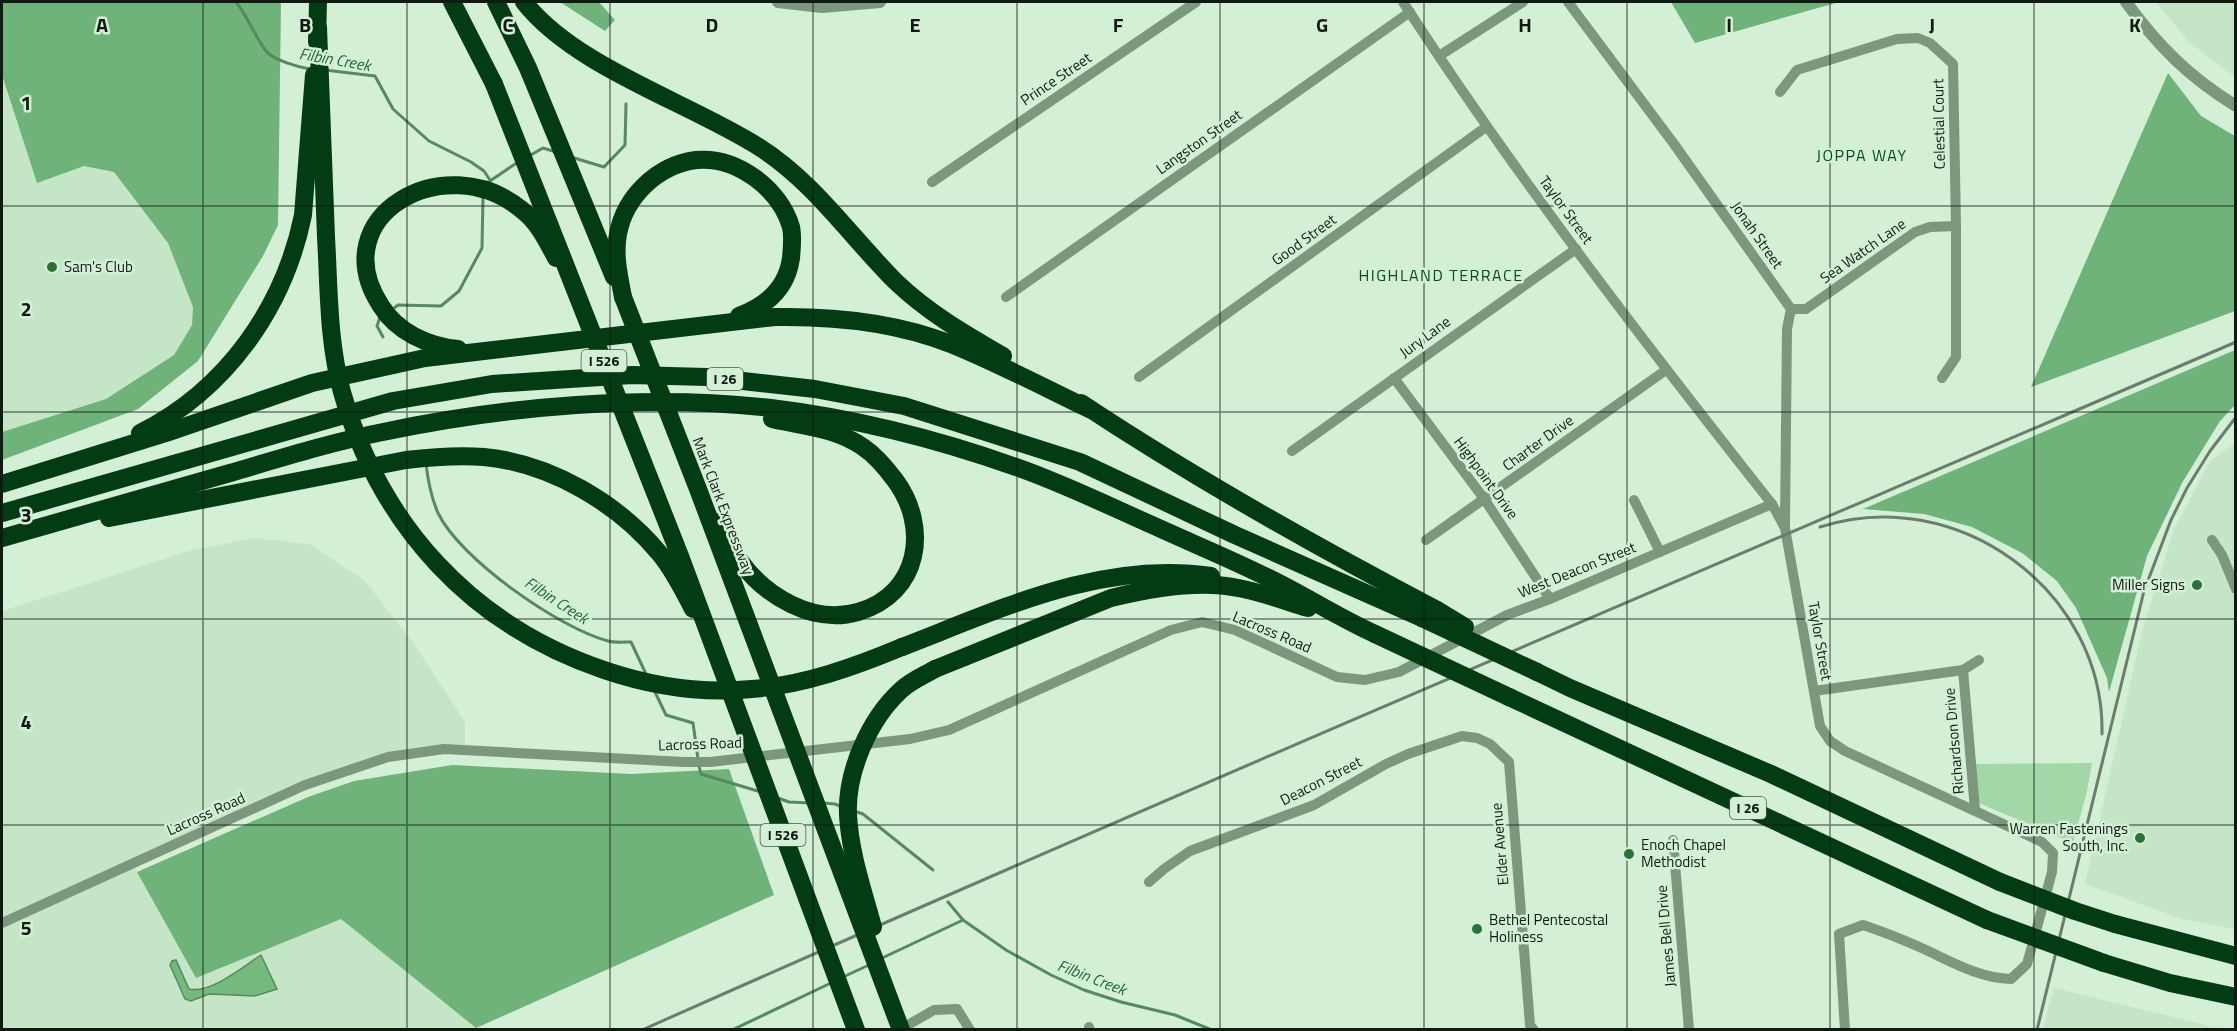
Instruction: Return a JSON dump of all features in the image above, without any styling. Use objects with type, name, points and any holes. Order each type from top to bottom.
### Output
[{"type":"highway","points":[[318,2],[329,288],[332,335],[342,390],[354,428],[376,479],[416,540],[446,574],[494,615],[538,642],[585,664],[647,683],[712,690],[751,689],[814,679],[1031,598],[1076,584],[1124,575],[1187,573],[1233,580],[1258,587],[1294,604]]},
{"type":"highway","name":"I 526","points":[[452,2],[494,84],[586,314],[680,556],[856,1029]]},
{"type":"highway","name":"Mark Clark Expressway","points":[[496,2],[528,68],[623,297],[698,489],[901,1029]]},
{"type":"highway","points":[[524,2],[552,30],[582,51],[715,122],[780,161],[817,195],[896,281],[940,318],[1042,378],[1204,482],[1429,614]]},
{"type":"highway","points":[[104,451],[149,429],[187,403],[230,364],[255,332],[276,297],[298,238],[306,196],[318,27]]},
{"type":"highway","points":[[623,297],[616,248],[618,232],[638,192],[660,172],[699,160],[728,165],[761,181],[778,201],[792,229],[790,261],[786,276],[768,301],[755,310],[705,325]]},
{"type":"highway","points":[[487,351],[436,345],[409,333],[386,315],[370,288],[366,274],[367,248],[380,219],[389,209],[414,192],[430,186],[466,185],[507,198],[535,222],[586,314]]},
{"type":"highway","points":[[2,484],[187,426],[312,382],[399,362],[775,318],[815,317],[873,323],[950,344],[1089,408]]},
{"type":"highway","name":"I 26","points":[[2,513],[319,421],[416,397],[492,384],[632,375],[707,377],[815,388],[904,406],[1080,462],[1235,535],[1429,614],[1570,688],[1771,774],[2000,882],[2115,924],[2235,956]]},
{"type":"highway","name":"I 26","points":[[2,538],[380,432],[517,410],[631,403],[700,404],[767,408],[862,423],[1015,466],[1065,486],[1209,551],[1291,590],[1336,616],[1987,920],[2104,963],[2170,983],[2235,998]]},
{"type":"highway","points":[[698,489],[740,562],[762,585],[782,600],[798,608],[812,612],[848,615],[872,607],[900,584],[913,557],[917,532],[914,517],[902,490],[878,460],[864,447],[833,432],[700,404]]},
{"type":"highway","points":[[2,538],[406,460],[449,456],[484,457],[507,461],[554,476],[591,495],[626,520],[660,555],[676,576],[710,641]]},
{"type":"highway","points":[[901,1029],[855,861],[848,812],[850,788],[867,737],[888,704],[901,690],[935,669],[1111,597],[1139,591],[1190,585],[1215,585],[1244,590],[1336,616]]},
{"type":"highway","points":[[2170,983],[2207,1002],[2235,1010]]},
{"type":"street","points":[[778,2],[822,7],[880,2]]},
{"type":"street","name":"Prince Street","points":[[932,182],[1196,2]]},
{"type":"street","name":"Taylor Street","points":[[1403,2],[1486,127],[1666,369],[1772,504],[1785,528],[1820,726],[1830,741],[1845,751],[2042,842],[2053,853],[2052,872],[2027,964],[2011,979],[1980,974],[1899,937],[1863,925],[1839,934],[1845,1029]]},
{"type":"street","points":[[1439,56],[1523,2]]},
{"type":"street","name":"Jonah Street","points":[[1568,2],[1674,144],[1791,309]]},
{"type":"street","points":[[2126,2],[2150,34],[2181,67],[2235,106]]},
{"type":"street","name":"Langston Street","points":[[1006,297],[1410,12]]},
{"type":"street","name":"Celestial Court","points":[[1780,92],[1797,70],[1897,39],[1918,38],[1930,43],[1953,64],[1956,357],[1942,378]]},
{"type":"street","name":"Good Street","points":[[1139,376],[1486,127]]},
{"type":"street","name":"Sea Watch Lane","points":[[1791,309],[1806,309],[1915,232],[1930,227],[1956,226]]},
{"type":"street","name":"Jury Lane","points":[[1292,451],[1576,249]]},
{"type":"street","points":[[1785,528],[1787,328],[1791,309]]},
{"type":"street","name":"Charter Drive","points":[[1426,540],[1666,369]]},
{"type":"street","name":"Highpoint Drive","points":[[1394,378],[1485,500],[1550,599]]},
{"type":"street","points":[[1634,500],[1660,552]]},
{"type":"street","name":"West Deacon Street","points":[[1399,672],[1507,615],[1550,599],[1772,504]]},
{"type":"street","points":[[2212,540],[2222,555],[2235,589]]},
{"type":"street","name":"Lacross Road","points":[[2,923],[305,785],[388,757],[444,749],[710,762],[910,739],[949,730],[1171,630],[1202,622],[1235,630],[1336,677],[1365,680],[1399,672]]},
{"type":"street","name":"Richardson Drive","points":[[1814,691],[1963,670],[1978,660]]},
{"type":"street","name":"Richardson Drive","points":[[1963,670],[1975,810]]},
{"type":"street","name":"Deacon Street","points":[[1149,882],[1190,851],[1314,805],[1386,764],[1462,736],[1477,738],[1490,744],[1509,762]]},
{"type":"street","name":"Elder Avenue","points":[[1509,762],[1530,1024],[1534,1029]]},
{"type":"street","name":"James Bell Drive","points":[[1672,840],[1689,1029]]},
{"type":"street","points":[[901,1029],[934,1010],[957,1010],[970,1029]]},
{"type":"shaded area","points":[[2,2],[281,2],[278,225],[263,256],[198,361],[138,409],[2,460],[2,432],[106,399],[174,355],[192,325],[193,307],[168,243],[114,172],[84,166],[37,183],[2,75]]},
{"type":"shaded area","points":[[560,2],[599,2],[615,20],[605,31]]},
{"type":"shaded area","points":[[1671,2],[1839,2],[1695,43]]},
{"type":"shaded area","points":[[2156,2],[2235,2],[2235,77],[2189,42]]},
{"type":"shaded area","points":[[2168,73],[2201,116],[2235,136],[2235,311],[2031,387]]},
{"type":"shaded area","points":[[2,75],[37,183],[84,166],[114,172],[168,243],[193,307],[192,325],[174,355],[106,399],[2,432]]},
{"type":"shaded area","points":[[2235,350],[2235,405],[2220,421],[2182,483],[2147,556],[2109,692],[2107,678],[2076,608],[2057,581],[2022,553],[1972,527],[1924,514],[1863,509]]},
{"type":"shaded area","points":[[2235,443],[2235,929],[2182,919],[2085,884],[2142,632],[2174,529],[2210,461]]},
{"type":"shaded area","points":[[253,538],[309,544],[365,581],[414,644],[465,722],[465,751],[388,757],[305,785],[134,863],[137,872],[196,978],[341,919],[477,1029],[2,1030],[2,611],[189,551]]},
{"type":"shaded area","points":[[2092,763],[2073,843],[1974,801],[1971,764]]},
{"type":"shaded area","points":[[452,765],[631,774],[729,769],[774,895],[476,1028],[341,919],[196,978],[137,872],[308,797],[354,781]]},
{"type":"shaded area","points":[[261,955],[277,989],[255,996],[209,994],[191,1001],[185,999],[170,965],[176,960],[189,989],[197,989],[216,984]]},
{"type":"shaded area","points":[[2054,988],[2222,1029],[2043,1029]]},
{"type":"waterway","name":"Filbin Creek","points":[[236,2],[269,54],[286,63],[310,69]]},
{"type":"waterway","name":"Filbin Creek","points":[[325,70],[375,76],[393,109],[429,141],[471,162],[484,171],[490,180]]},
{"type":"waterway","points":[[571,157],[604,167],[625,145],[626,104]]},
{"type":"waterway","points":[[529,156],[543,148],[556,152]]},
{"type":"waterway","points":[[488,185],[490,181],[518,162]]},
{"type":"waterway","points":[[393,309],[398,305],[441,306],[459,291],[482,248],[483,197]]},
{"type":"waterway","points":[[380,317],[377,326],[383,337]]},
{"type":"waterway","name":"Filbin Creek","points":[[426,464],[430,489],[438,513],[467,551],[513,589],[564,622],[608,641],[631,642],[646,674]]},
{"type":"waterway","name":"Filbin Creek","points":[[654,690],[666,715],[693,723],[698,759]]},
{"type":"waterway","name":"Filbin Creek","points":[[699,766],[701,774],[761,792]]},
{"type":"waterway","name":"Filbin Creek","points":[[778,798],[789,802],[810,803]]},
{"type":"waterway","name":"Filbin Creek","points":[[823,803],[842,807]]},
{"type":"waterway","name":"Filbin Creek","points":[[854,811],[863,814],[933,870]]},
{"type":"waterway","name":"Filbin Creek","points":[[948,902],[963,920],[1006,950],[1051,975],[1084,990],[1175,1015],[1212,1030]]},
{"type":"waterway","points":[[880,959],[963,920]]},
{"type":"waterway","points":[[843,977],[869,965]]},
{"type":"waterway","points":[[732,1030],[831,983]]},
{"type":"railway","points":[[642,1030],[1239,769],[2236,342]]},
{"type":"railway","points":[[2037,1030],[2144,591],[2171,520],[2187,488],[2210,451],[2236,417]]},
{"type":"railway","points":[[1820,527],[1871,517],[1922,521],[1970,535],[2013,560],[2050,594],[2078,635],[2096,682],[2102,734]]},
{"type":"place","name":"Sam's Club","points":[[52,267]]},
{"type":"place","name":"Miller Signs","points":[[2197,585]]},
{"type":"place","name":"Warren Fastenings South, Inc.","points":[[2140,838]]},
{"type":"place","name":"Enoch Chapel Methodist","points":[[1629,854]]},
{"type":"place","name":"Bethel Pentecostal Holiness","points":[[1477,929]]},
{"type":"district","name":"JOPPA WAY","points":[[1862,155]]},
{"type":"district","name":"HIGHLAND TERRACE","points":[[1441,275]]}]
